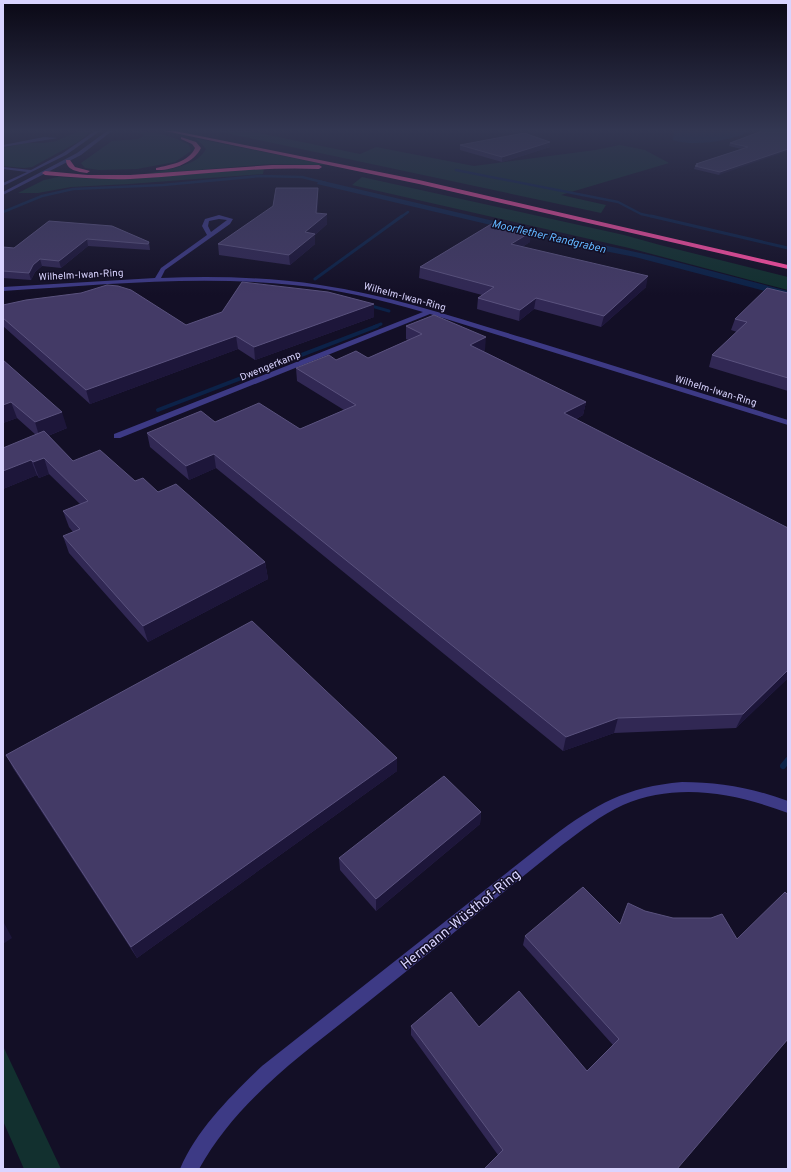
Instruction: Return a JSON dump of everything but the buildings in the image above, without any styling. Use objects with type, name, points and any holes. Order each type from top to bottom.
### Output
[{"type":"highway","points":[[435,186],[788,267]]},
{"type":"highway","points":[[463,186],[677,234]]},
{"type":"street","points":[[3,194],[20,186]]},
{"type":"street","points":[[157,280],[163,269],[230,222],[230,219],[219,217],[207,220],[205,226],[210,235]]},
{"type":"street","name":"Wilhelm-Iwan-Ring","points":[[3,289],[157,280],[229,279],[298,283],[366,295],[430,312],[788,423]]},
{"type":"street","name":"Dwengerkamp","points":[[117,436],[430,312]]},
{"type":"street","name":"Hermann-Wüsthof-Ring","points":[[189,1169],[202,1147],[226,1116],[244,1094],[268,1072],[557,841],[600,810],[637,794],[658,789],[694,787],[739,792],[788,807]]},
{"type":"green space","points":[[33,186],[96,186],[71,187],[38,193],[18,193]]},
{"type":"green space","points":[[355,186],[401,186],[624,235],[788,277],[788,290],[629,248]]},
{"type":"green space","points":[[473,186],[592,186],[561,195],[606,205],[601,213]]},
{"type":"green space","points":[[3,1046],[61,1169],[24,1169],[3,1121]]},
{"type":"water","points":[[324,186],[343,186],[511,225],[654,256],[788,291],[788,297],[635,257],[584,247]]},
{"type":"waterway","name":"Moorflether Randgraben","points":[[3,212],[42,196],[73,189],[147,186]]},
{"type":"waterway","points":[[535,186],[618,202],[641,214],[655,217]]},
{"type":"waterway","points":[[401,217],[408,212]]},
{"type":"waterway","points":[[315,279],[402,216]]},
{"type":"waterway","points":[[651,216],[788,248]]},
{"type":"waterway","points":[[368,305],[389,311]]},
{"type":"waterway","points":[[374,327],[381,324]]},
{"type":"waterway","points":[[158,410],[377,326]]},
{"type":"waterway","points":[[783,766],[788,760]]}]
